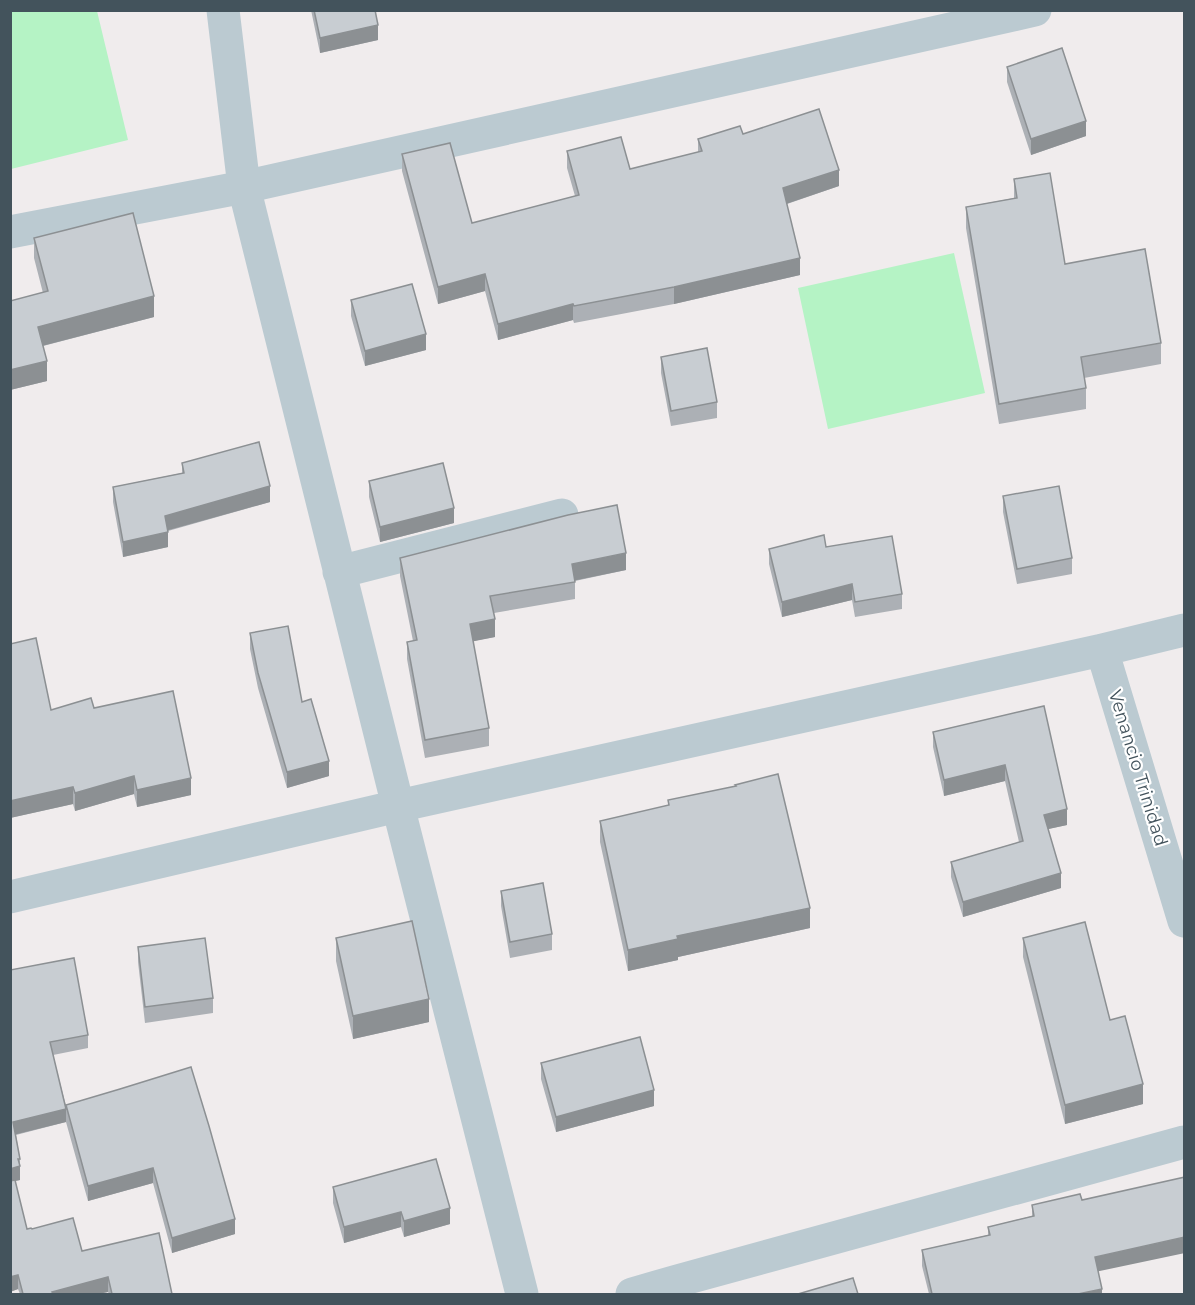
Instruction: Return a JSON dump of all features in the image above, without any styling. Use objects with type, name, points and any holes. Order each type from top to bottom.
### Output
[{"type":"street","points":[[223,10],[244,187],[522,1294]]},
{"type":"street","points":[[10,232],[244,187],[1035,10]]},
{"type":"street","points":[[339,572],[562,515]]},
{"type":"street","points":[[10,897],[398,806],[1185,630]]},
{"type":"street","name":"Venancio Trinidad","points":[[1102,650],[1185,921]]},
{"type":"street","points":[[632,1294],[678,1288],[1185,1142]]},
{"type":"green space","points":[[10,11],[97,11],[128,140],[11,169]]},
{"type":"green space","points":[[954,253],[985,393],[828,429],[798,288]]},
{"type":"building","points":[[314,10],[375,10],[378,25],[320,38]]},
{"type":"building","points":[[1062,48],[1086,121],[1031,139],[1007,67]]},
{"type":"building","points":[[819,109],[839,170],[783,188],[800,258],[674,287],[574,306],[573,304],[498,324],[485,274],[438,287],[402,154],[450,143],[472,223],[579,195],[567,151],[621,137],[630,169],[702,151],[698,139],[740,126],[743,134]]},
{"type":"building","points":[[1050,173],[1065,264],[1145,249],[1161,343],[1081,357],[1086,388],[999,404],[966,207],[1017,198],[1014,179]]},
{"type":"building","points":[[133,213],[154,296],[38,327],[47,361],[10,370],[10,301],[48,291],[34,238]]},
{"type":"building","points":[[412,284],[426,334],[365,351],[351,300]]},
{"type":"building","points":[[707,348],[717,402],[671,411],[661,357]]},
{"type":"building","points":[[259,442],[270,486],[165,516],[168,532],[123,542],[113,487],[184,473],[182,463]]},
{"type":"building","points":[[443,463],[454,508],[380,527],[369,481]]},
{"type":"building","points":[[1059,486],[1072,558],[1017,569],[1003,496]]},
{"type":"building","points":[[617,505],[626,553],[572,564],[575,582],[490,596],[495,619],[470,624],[489,728],[425,740],[407,642],[417,640],[400,558],[568,515]]},
{"type":"building","points":[[824,535],[826,547],[892,536],[902,594],[855,602],[852,584],[782,602],[769,549]]},
{"type":"building","points":[[288,626],[302,702],[311,699],[329,761],[287,772],[258,673],[250,633]]},
{"type":"building","points":[[36,638],[51,710],[91,698],[94,708],[173,691],[191,778],[137,790],[134,776],[75,793],[73,787],[10,801],[10,644]]},
{"type":"building","points":[[1044,706],[1067,809],[1044,815],[1061,873],[963,902],[951,862],[1023,841],[1005,765],[944,780],[933,732]]},
{"type":"building","points":[[778,774],[810,908],[677,936],[678,939],[628,950],[600,821],[669,805],[668,800],[736,786]]},
{"type":"building","points":[[543,883],[552,934],[510,942],[501,891]]},
{"type":"building","points":[[412,921],[429,999],[353,1016],[336,938]]},
{"type":"building","points":[[1085,922],[1110,1020],[1125,1016],[1143,1084],[1065,1105],[1023,938]]},
{"type":"building","points":[[205,938],[213,998],[145,1007],[138,947]]},
{"type":"building","points":[[74,958],[88,1035],[50,1042],[66,1109],[13,1122],[20,1166],[10,1169],[10,970]]},
{"type":"building","points":[[640,1037],[654,1090],[556,1117],[541,1063]]},
{"type":"building","points":[[191,1067],[235,1219],[172,1238],[153,1168],[88,1186],[66,1105]]},
{"type":"building","points":[[436,1159],[450,1208],[404,1221],[401,1212],[344,1227],[333,1187]]},
{"type":"building","points":[[1185,1177],[1185,1237],[1095,1257],[1102,1289],[1078,1294],[932,1294],[922,1250],[990,1235],[988,1227],[1034,1216],[1032,1205],[1080,1194],[1082,1200]]},
{"type":"building","points":[[15,1180],[27,1229],[73,1218],[82,1251],[159,1233],[172,1294],[112,1294],[108,1277],[52,1292],[53,1294],[23,1294],[18,1275],[10,1277],[10,1181]]},
{"type":"building","points":[[853,1278],[858,1294],[798,1294]]}]
